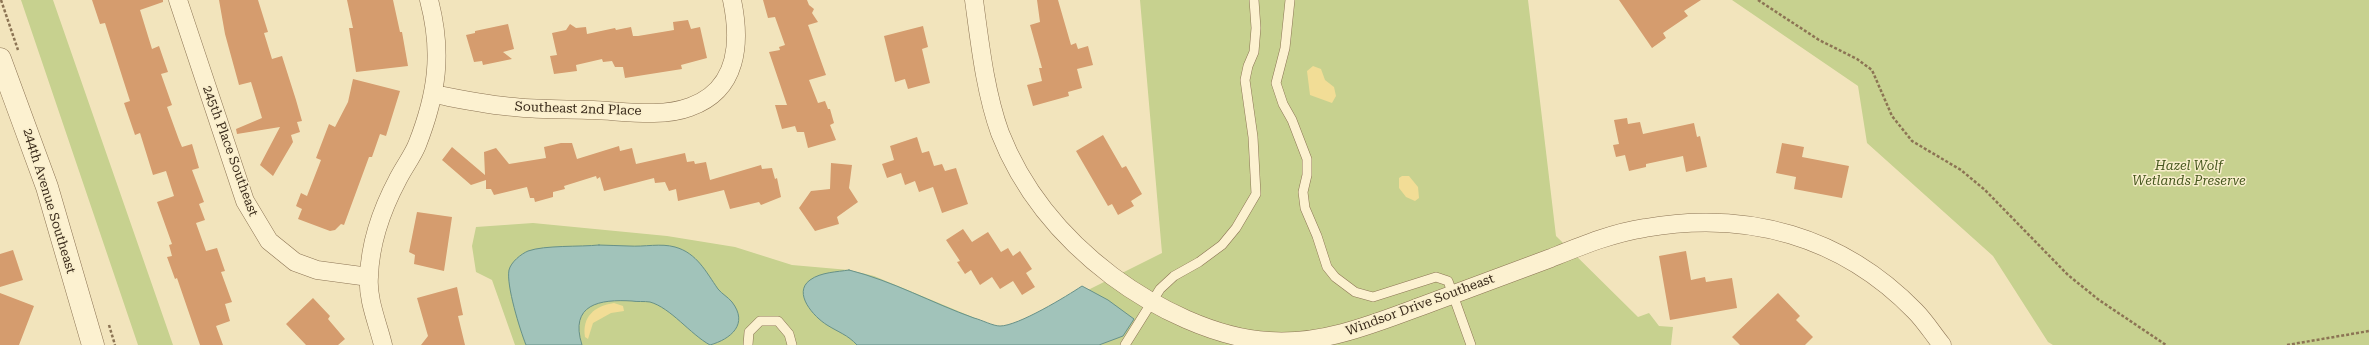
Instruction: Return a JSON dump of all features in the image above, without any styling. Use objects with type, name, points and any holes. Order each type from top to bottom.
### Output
[{"type":"street","name":"245th Place Southeast","points":[[178,0],[245,201],[269,241],[295,262],[317,270],[369,277]]},
{"type":"street","points":[[383,345],[370,293],[369,277],[383,208],[417,146],[434,94],[438,69],[437,41],[429,0]]},
{"type":"street","name":"Southeast 2nd Place","points":[[434,94],[514,108],[646,112],[690,108],[718,90],[731,69],[736,52],[737,34],[732,0]]},
{"type":"street","name":"Windsor Drive Southeast","points":[[974,0],[988,88],[1000,131],[1017,171],[1044,212],[1080,252],[1124,285],[1170,313],[1215,330],[1269,341],[1320,339],[1371,324],[1596,241],[1642,228],[1690,222],[1735,223],[1787,232],[1830,249],[1878,279],[1916,312],[1942,345]]},
{"type":"street","name":"244th Avenue Southeast","points":[[0,59],[47,186],[93,345]]},
{"type":"lane","points":[[1124,345],[1160,289],[1174,276],[1199,262],[1222,245],[1236,228],[1256,194],[1253,137],[1245,80],[1248,66],[1254,52],[1256,28],[1254,0]]},
{"type":"lane","points":[[1290,0],[1285,48],[1276,83],[1283,104],[1292,120],[1307,160],[1307,175],[1303,192],[1305,208],[1317,236],[1326,267],[1335,277],[1356,292],[1373,297],[1436,277],[1448,282],[1471,345]]},
{"type":"lane","points":[[748,345],[749,332],[760,321],[778,321],[788,334],[792,345]]},
{"type":"path","points":[[1758,0],[1819,40],[1857,59],[1872,70],[1892,116],[1912,141],[1961,170],[1985,190],[2068,274],[2099,300],[2166,345]]},
{"type":"path","points":[[2287,345],[2369,331]]},
{"type":"green space","points":[[21,0],[53,0],[173,345],[138,345]]},
{"type":"green space","points":[[1140,0],[1528,0],[1556,236],[1638,317],[1649,313],[1659,326],[1673,327],[1671,345],[515,345],[492,280],[476,272],[472,246],[476,227],[533,223],[667,236],[735,247],[792,265],[849,270],[874,276],[1006,331],[1162,253]]},
{"type":"green space","name":"Hazel Wolf Wetlands Preserve","points":[[1732,0],[2369,0],[2369,345],[2053,345],[2048,342],[1993,256],[1867,143],[1858,86]]},
{"type":"sand","points":[[1313,66],[1321,69],[1325,80],[1334,87],[1336,96],[1332,103],[1310,95],[1307,71]]},
{"type":"sand","points":[[1402,176],[1409,176],[1418,187],[1419,198],[1415,201],[1406,197],[1399,188],[1399,178]]},
{"type":"sand","points":[[614,303],[623,306],[624,311],[611,313],[593,323],[588,339],[585,337],[585,324],[591,314],[601,307]]},
{"type":"water","points":[[599,245],[664,245],[683,250],[695,258],[718,289],[732,302],[739,317],[735,330],[725,339],[710,345],[673,315],[658,305],[650,302],[609,301],[590,307],[584,313],[580,321],[579,331],[582,345],[526,345],[511,296],[509,270],[512,264],[522,254],[535,249]]},
{"type":"water","points":[[849,270],[897,286],[958,312],[997,326],[1008,325],[1030,316],[1082,286],[1108,300],[1134,319],[1123,336],[1099,345],[857,345],[843,334],[827,325],[811,311],[804,298],[803,291],[805,285],[814,277]]},
{"type":"building","points":[[92,0],[163,0],[163,2],[140,10],[152,49],[159,46],[168,72],[161,74],[172,105],[167,107],[179,140],[182,147],[192,144],[199,168],[192,170],[204,202],[199,204],[205,220],[196,223],[206,251],[217,248],[225,271],[221,272],[232,302],[225,304],[230,321],[216,326],[223,345],[200,345],[177,278],[175,279],[167,257],[172,256],[169,245],[172,244],[157,202],[174,196],[166,171],[153,175],[140,133],[135,135],[124,103],[130,101],[105,23],[100,24]]},
{"type":"building","points":[[219,0],[258,0],[268,32],[264,33],[272,59],[282,56],[296,100],[302,121],[297,122],[300,132],[291,135],[293,142],[273,176],[260,165],[280,127],[237,134],[236,129],[262,118],[251,82],[239,85],[225,34]]},
{"type":"building","points":[[347,0],[393,0],[400,32],[402,32],[408,66],[356,72],[349,28],[353,28]]},
{"type":"building","points":[[763,0],[807,0],[809,5],[814,9],[812,13],[818,22],[808,25],[826,75],[809,80],[818,103],[825,101],[828,109],[830,109],[834,123],[830,125],[836,140],[808,148],[804,132],[797,132],[795,126],[782,129],[775,105],[787,105],[769,52],[780,50],[779,47],[785,45],[775,17],[768,18]]},
{"type":"building","points":[[1037,0],[1058,0],[1071,45],[1076,43],[1078,49],[1088,46],[1093,65],[1077,69],[1082,88],[1068,92],[1069,96],[1033,106],[1027,85],[1042,81],[1039,68],[1042,68],[1030,25],[1040,22]]},
{"type":"building","points":[[1619,0],[1701,0],[1684,11],[1688,16],[1663,33],[1666,38],[1652,48]]},
{"type":"building","points":[[688,20],[691,29],[700,27],[707,58],[681,65],[682,69],[625,78],[623,67],[615,67],[612,61],[603,62],[602,59],[576,65],[577,71],[554,74],[550,56],[557,55],[552,33],[566,30],[570,24],[576,28],[586,27],[587,34],[615,28],[616,30],[631,27],[633,36],[638,36],[674,30],[673,22]]},
{"type":"building","points":[[508,24],[514,49],[503,52],[512,59],[483,65],[482,61],[474,62],[466,35],[475,33],[475,31]]},
{"type":"building","points":[[923,26],[928,47],[922,49],[930,83],[908,89],[905,79],[895,82],[884,36]]},
{"type":"building","points":[[353,79],[400,91],[386,136],[380,134],[372,157],[369,157],[344,225],[341,224],[335,230],[330,231],[298,219],[302,209],[296,206],[301,193],[307,196],[321,160],[316,158],[329,124],[335,127],[348,102]]},
{"type":"building","points":[[1627,118],[1628,124],[1640,122],[1643,134],[1694,123],[1697,137],[1700,136],[1707,167],[1686,172],[1683,156],[1646,164],[1646,167],[1629,171],[1625,155],[1616,157],[1613,145],[1619,144],[1614,120]]},
{"type":"building","points":[[1103,135],[1122,168],[1126,166],[1142,194],[1131,201],[1134,206],[1118,215],[1112,204],[1108,206],[1076,151]]},
{"type":"building","points":[[917,137],[922,153],[929,151],[934,166],[942,164],[945,171],[956,168],[968,204],[942,213],[933,187],[919,192],[915,181],[905,185],[901,173],[887,178],[882,164],[894,160],[890,146]]},
{"type":"building","points":[[561,143],[572,143],[577,159],[619,146],[620,151],[632,148],[636,164],[685,153],[687,162],[694,161],[695,164],[706,162],[710,180],[761,165],[762,169],[772,168],[775,179],[777,178],[781,197],[761,205],[759,202],[730,209],[724,190],[678,201],[676,189],[669,191],[665,182],[655,183],[654,178],[604,191],[600,177],[597,179],[596,176],[564,186],[565,189],[553,192],[553,197],[535,202],[534,198],[530,198],[527,187],[494,195],[491,189],[486,189],[486,180],[471,185],[442,160],[452,147],[485,175],[484,152],[496,148],[509,164],[546,158],[544,147]]},
{"type":"building","points":[[1782,143],[1804,147],[1802,157],[1849,166],[1842,198],[1794,189],[1796,177],[1776,173]]},
{"type":"building","points":[[831,163],[852,165],[849,188],[858,202],[837,217],[839,224],[815,231],[799,208],[811,191],[830,189]]},
{"type":"building","points":[[417,212],[452,217],[444,271],[414,264],[415,255],[409,252]]},
{"type":"building","points":[[963,229],[972,242],[988,232],[1001,252],[1008,248],[1013,256],[1020,251],[1032,269],[1026,273],[1035,287],[1022,295],[1013,281],[1000,289],[992,277],[980,285],[971,270],[965,274],[957,262],[960,261],[946,240]]},
{"type":"building","points":[[13,250],[23,280],[0,287],[0,254]]},
{"type":"building","points":[[1686,251],[1691,280],[1705,277],[1706,282],[1732,278],[1737,308],[1670,320],[1659,256]]},
{"type":"building","points":[[457,287],[463,315],[458,316],[465,345],[421,345],[428,336],[417,298]]},
{"type":"building","points":[[0,293],[34,306],[19,345],[0,345]]},
{"type":"building","points":[[1778,293],[1800,316],[1796,320],[1813,337],[1805,345],[1740,345],[1732,337]]},
{"type":"building","points":[[313,298],[330,316],[328,319],[345,339],[338,345],[306,345],[286,324]]}]
